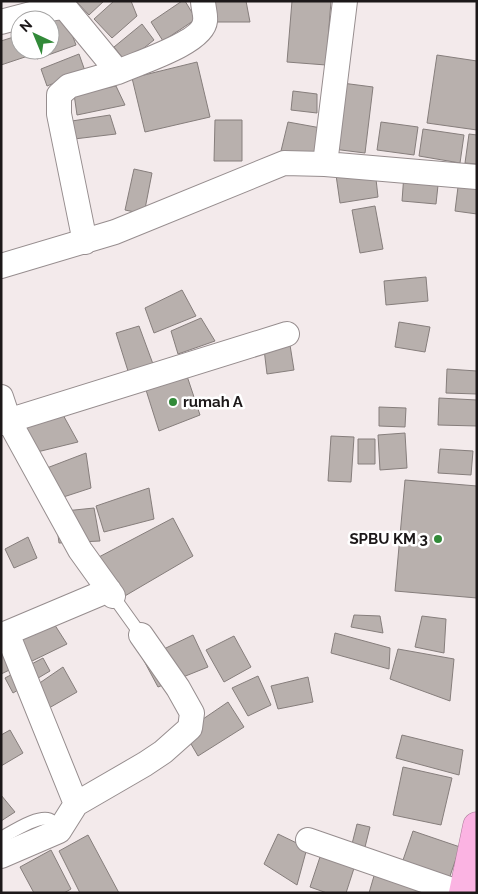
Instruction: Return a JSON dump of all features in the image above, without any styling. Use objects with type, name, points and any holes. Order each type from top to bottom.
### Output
[{"type":"highway","points":[[462,893],[476,833]]},
{"type":"street","points":[[85,242],[59,114],[59,95],[69,86],[118,72],[183,44],[198,35],[205,21],[203,1]]},
{"type":"street","points":[[325,164],[345,1]]},
{"type":"street","points":[[1,22],[63,7],[118,72]]},
{"type":"street","points":[[1,266],[115,232],[284,163],[325,164],[477,177]]},
{"type":"street","points":[[5,422],[287,334]]},
{"type":"street","points":[[1,397],[5,422],[80,550],[111,593],[4,634],[76,804]]},
{"type":"street","points":[[1,856],[59,831],[76,804],[163,752],[190,728],[192,714],[178,688],[141,635]]},
{"type":"street","points":[[308,840],[462,893]]},
{"type":"lane","points":[[111,593],[141,635]]},
{"type":"lane","points":[[1,838],[37,820],[47,818],[52,821],[59,831]]},
{"type":"building","points":[[76,1],[104,1],[89,15]]},
{"type":"building","points":[[114,1],[131,1],[137,16],[112,38],[94,19]]},
{"type":"building","points":[[182,1],[185,1],[196,19],[163,41],[151,22]]},
{"type":"building","points":[[210,1],[246,1],[250,22],[213,22]]},
{"type":"building","points":[[292,1],[331,1],[326,65],[287,62]]},
{"type":"building","points":[[65,16],[76,45],[60,51],[60,18]]},
{"type":"building","points":[[142,24],[154,40],[126,62],[114,47]]},
{"type":"building","points":[[10,38],[10,60],[16,60],[1,65],[1,41]]},
{"type":"building","points":[[79,54],[85,71],[47,86],[41,69]]},
{"type":"building","points":[[437,55],[477,61],[477,130],[427,123]]},
{"type":"building","points":[[197,62],[210,117],[145,132],[132,78]]},
{"type":"building","points":[[342,83],[373,87],[365,153],[333,149]]},
{"type":"building","points":[[116,86],[125,105],[77,115],[74,94]]},
{"type":"building","points":[[293,91],[317,94],[317,113],[291,110]]},
{"type":"building","points":[[110,115],[116,134],[74,139],[72,121]]},
{"type":"building","points":[[215,120],[242,120],[242,161],[214,161]]},
{"type":"building","points":[[288,122],[321,128],[318,156],[281,151]]},
{"type":"building","points":[[381,122],[418,127],[414,155],[377,150]]},
{"type":"building","points":[[423,129],[464,135],[460,163],[419,156]]},
{"type":"building","points":[[469,134],[477,135],[477,164],[465,163]]},
{"type":"building","points":[[134,169],[152,173],[144,214],[125,210]]},
{"type":"building","points":[[375,170],[378,197],[340,203],[336,175]]},
{"type":"building","points":[[460,171],[477,174],[477,214],[455,211]]},
{"type":"building","points":[[404,174],[439,176],[436,204],[402,201]]},
{"type":"building","points":[[375,206],[383,249],[360,253],[352,210]]},
{"type":"building","points":[[426,277],[428,301],[386,305],[384,281]]},
{"type":"building","points":[[182,290],[196,316],[154,333],[145,308]]},
{"type":"building","points":[[201,318],[215,341],[178,354],[171,331]]},
{"type":"building","points":[[399,322],[430,327],[425,352],[395,347]]},
{"type":"building","points":[[139,326],[153,364],[128,371],[116,333]]},
{"type":"building","points":[[290,345],[294,370],[267,374],[264,349]]},
{"type":"building","points":[[447,369],[477,371],[477,394],[446,393]]},
{"type":"building","name":"rumah A","points":[[187,376],[200,415],[159,431],[146,390]]},
{"type":"building","points":[[439,398],[477,400],[477,426],[438,425]]},
{"type":"building","points":[[379,407],[406,408],[405,427],[379,426]]},
{"type":"building","points":[[62,413],[78,442],[33,453],[23,426]]},
{"type":"building","points":[[405,433],[407,468],[380,470],[378,435]]},
{"type":"building","points":[[331,436],[354,437],[351,482],[328,481]]},
{"type":"building","points":[[358,439],[375,439],[375,464],[358,464]]},
{"type":"building","points":[[440,449],[473,451],[471,475],[438,473]]},
{"type":"building","points":[[86,453],[91,488],[45,503],[39,471]]},
{"type":"building","name":"SPBU KM 3","points":[[405,480],[477,486],[477,598],[395,591]]},
{"type":"building","points":[[149,488],[154,519],[104,532],[96,506]]},
{"type":"building","points":[[94,508],[100,541],[59,543],[55,512]]},
{"type":"building","points":[[173,518],[193,556],[118,600],[97,558]]},
{"type":"building","points":[[28,537],[37,558],[14,568],[5,549]]},
{"type":"building","points":[[354,615],[380,616],[383,633],[351,627]]},
{"type":"building","points":[[49,616],[67,644],[28,663],[16,630]]},
{"type":"building","points":[[422,616],[446,619],[444,653],[415,647]]},
{"type":"building","points":[[335,633],[390,648],[389,669],[331,653]]},
{"type":"building","points":[[193,635],[208,667],[158,687],[143,659]]},
{"type":"building","points":[[234,636],[251,667],[224,682],[206,650]]},
{"type":"building","points":[[1,637],[20,665],[1,674]]},
{"type":"building","points":[[398,649],[454,659],[450,701],[390,679]]},
{"type":"building","points":[[43,658],[50,671],[13,693],[5,678]]},
{"type":"building","points":[[63,667],[77,692],[35,716],[25,693]]},
{"type":"building","points":[[258,676],[271,705],[248,716],[232,688]]},
{"type":"building","points":[[308,677],[313,702],[278,709],[271,686]]},
{"type":"building","points":[[228,702],[244,727],[198,756],[184,732]]},
{"type":"building","points":[[10,730],[23,753],[1,766],[1,735]]},
{"type":"building","points":[[402,735],[463,750],[459,775],[396,758]]},
{"type":"building","points":[[403,767],[452,778],[441,825],[393,815]]},
{"type":"building","points":[[1,795],[15,812],[1,821]]},
{"type":"building","points":[[357,824],[370,827],[364,851],[351,848]]},
{"type":"building","points":[[413,831],[460,847],[449,879],[402,863]]},
{"type":"building","points":[[278,834],[307,848],[297,885],[264,864]]},
{"type":"building","points":[[88,835],[119,893],[80,893],[59,851]]},
{"type":"building","points":[[323,848],[357,859],[346,893],[327,893],[310,887]]},
{"type":"building","points":[[51,850],[71,889],[64,893],[34,893],[20,867]]},
{"type":"building","points":[[376,869],[431,893],[369,893]]},
{"type":"place","name":"rumah A","points":[[173,402]]},
{"type":"place","name":"SPBU KM 3","points":[[438,539]]}]
